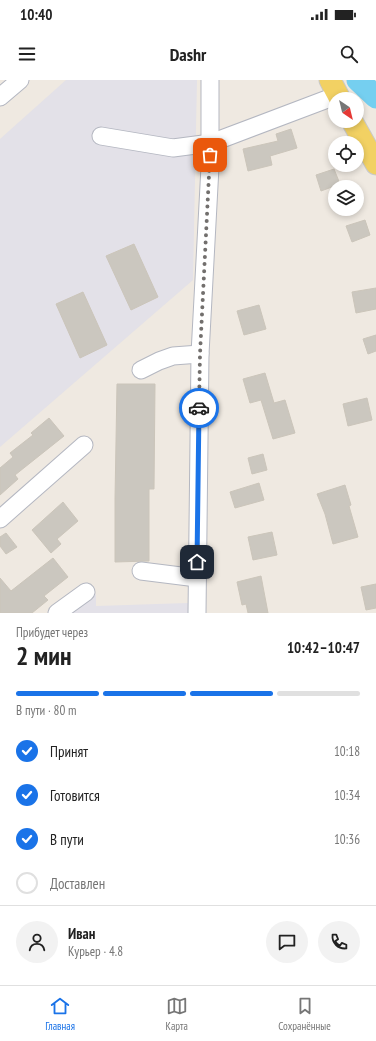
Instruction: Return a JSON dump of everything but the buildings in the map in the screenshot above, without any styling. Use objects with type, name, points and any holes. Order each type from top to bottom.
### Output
[{"type":"main road","points":[[356,128],[376,164]]},
{"type":"street","points":[[0,96],[20,80]]},
{"type":"street","points":[[197,613],[200,354],[211,143],[210,80]]},
{"type":"street","points":[[101,136],[173,148],[211,143],[336,91]]},
{"type":"street","points":[[141,370],[173,356],[200,354]]},
{"type":"street","points":[[0,519],[84,445]]},
{"type":"street","points":[[141,571],[197,578]]},
{"type":"street","points":[[57,613],[86,592]]},
{"type":"shaded area","points":[[66,80],[197,80],[193,280],[0,447],[0,139]]},
{"type":"shaded area","points":[[96,594],[96,606],[188,603],[188,613],[70,613]]},
{"type":"waterway","points":[[358,80],[376,97]]},
{"type":"way so far","points":[[199,408],[200,354],[210,155]]},
{"type":"route","points":[[197,562],[199,408]]}]
